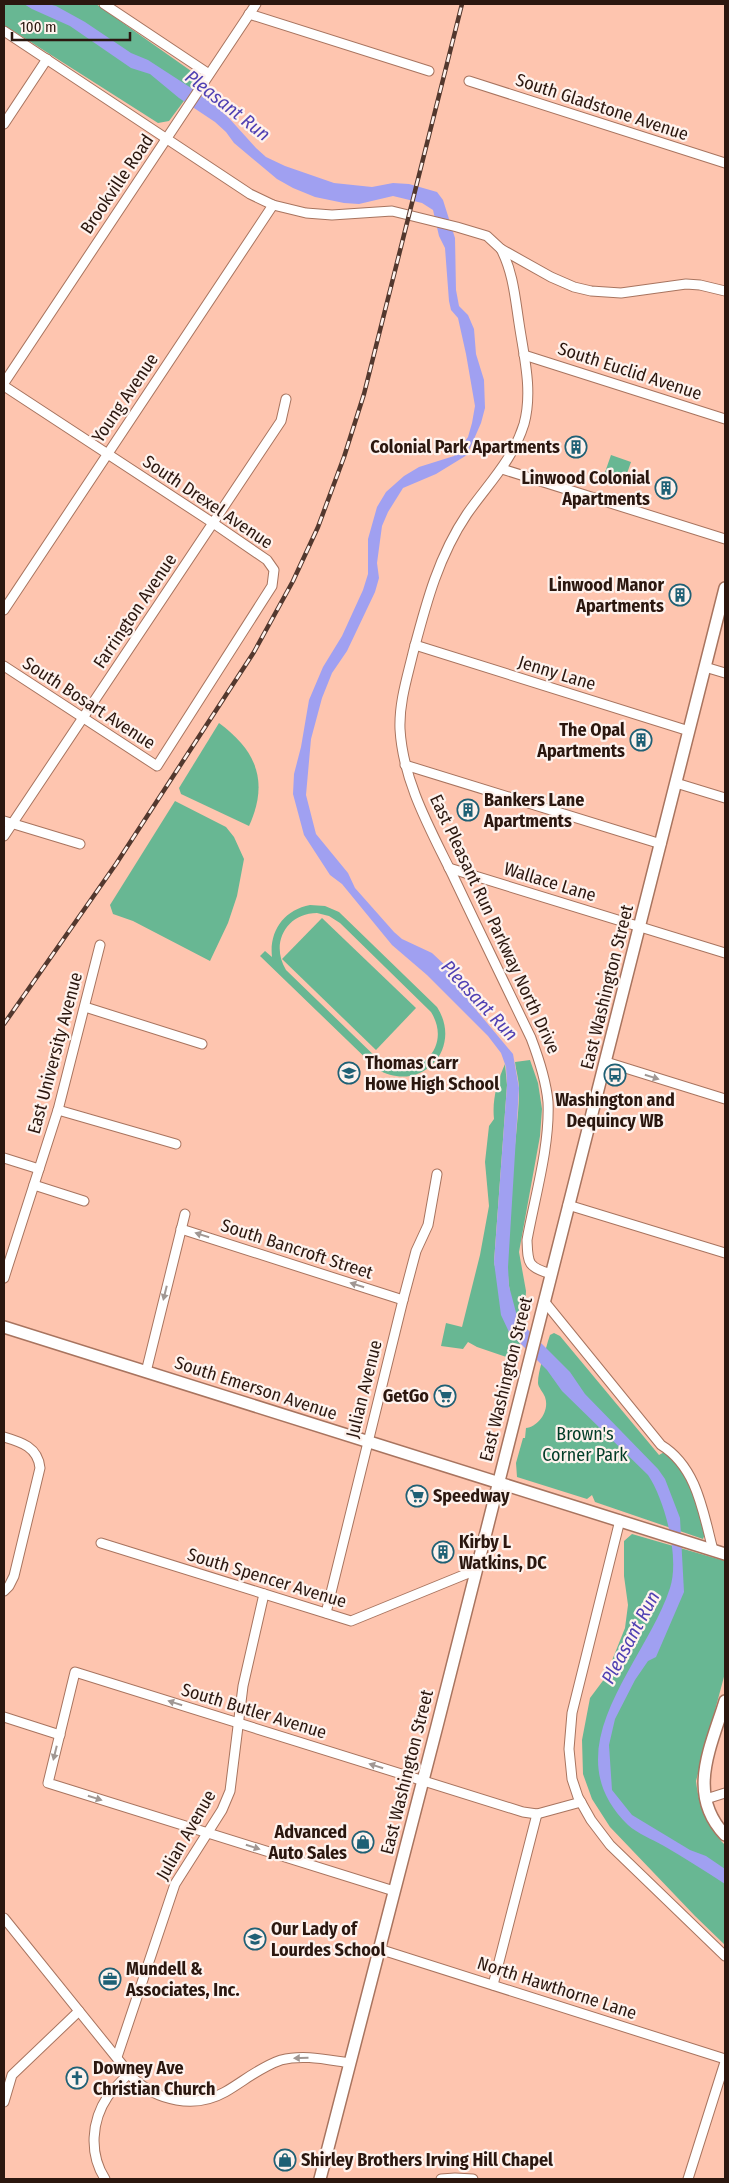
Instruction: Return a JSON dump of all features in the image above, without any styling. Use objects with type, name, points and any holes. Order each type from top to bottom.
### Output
[{"type":"main road","name":"East Washington Street","points":[[320,2179],[423,1781],[725,588]]},
{"type":"main road","name":"South Emerson Avenue","points":[[4,1327],[725,1554]]},
{"type":"main road","points":[[725,1701],[704,1774],[703,1787],[714,1822],[725,1835]]},
{"type":"street","points":[[104,4],[209,74]]},
{"type":"street","name":"Brookville Road","points":[[4,384],[256,4]]},
{"type":"street","points":[[249,14],[429,71]]},
{"type":"street","points":[[4,31],[250,194],[273,205],[298,212],[317,214],[385,211],[422,217],[487,236],[501,248],[561,282],[592,291],[621,293],[686,284],[725,291]]},
{"type":"street","points":[[4,124],[47,59]]},
{"type":"street","name":"South Gladstone Avenue","points":[[469,81],[725,163]]},
{"type":"street","name":"Young Avenue","points":[[4,610],[273,205]]},
{"type":"street","name":"East Pleasant Run Parkway North Drive","points":[[501,248],[511,276],[524,355],[528,392],[524,422],[516,447],[502,469],[467,514],[445,552],[430,588],[415,645],[401,711],[400,729],[405,765],[426,820],[531,1038],[543,1074],[548,1104],[546,1133],[527,1240],[527,1254],[528,1262],[531,1266],[551,1274]]},
{"type":"street","name":"South Euclid Avenue","points":[[524,355],[725,419]]},
{"type":"street","name":"South Drexel Avenue","points":[[4,384],[213,523],[271,564],[274,570],[272,586],[157,766]]},
{"type":"street","name":"Farrington Avenue","points":[[4,836],[8,823],[83,718],[281,421],[286,399]]},
{"type":"street","points":[[502,469],[725,539]]},
{"type":"street","name":"Jenny Lane","points":[[415,645],[689,731]]},
{"type":"street","name":"South Bosart Avenue","points":[[4,666],[157,766]]},
{"type":"street","points":[[705,667],[725,673]]},
{"type":"street","points":[[405,765],[661,844]]},
{"type":"street","points":[[676,783],[725,798]]},
{"type":"street","points":[[8,823],[80,844]]},
{"type":"street","name":"Wallace Lane","points":[[449,868],[725,953]]},
{"type":"street","name":"East University Avenue","points":[[4,1278],[58,1110],[100,946]]},
{"type":"street","points":[[85,1007],[202,1044]]},
{"type":"street","points":[[606,1062],[725,1099]]},
{"type":"street","points":[[58,1110],[176,1144]]},
{"type":"street","points":[[4,1158],[39,1170]]},
{"type":"street","name":"Julian Avenue","points":[[326,1613],[403,1300],[416,1251],[428,1225],[437,1174]]},
{"type":"street","points":[[34,1185],[84,1201]]},
{"type":"street","points":[[568,1205],[725,1253]]},
{"type":"street","points":[[146,1372],[185,1214]]},
{"type":"street","name":"South Bancroft Street","points":[[182,1229],[403,1300]]},
{"type":"street","points":[[544,1300],[661,1444],[672,1452],[686,1469],[702,1504],[714,1550]]},
{"type":"street","points":[[4,1437],[28,1446],[36,1454],[40,1464],[39,1479],[14,1576],[9,1586],[4,1590]]},
{"type":"street","points":[[620,1520],[570,1722],[568,1749],[570,1770],[581,1802],[594,1825],[610,1845],[725,1956]]},
{"type":"street","name":"South Spencer Avenue","points":[[101,1542],[351,1621],[476,1570]]},
{"type":"street","name":"Julian Avenue","points":[[117,2057],[175,1884],[222,1810],[230,1791],[247,1666],[264,1594]]},
{"type":"street","name":"South Butler Avenue","points":[[60,1735],[75,1672],[523,1812],[537,1814]]},
{"type":"street","points":[[4,1718],[60,1735],[48,1783],[394,1892]]},
{"type":"street","points":[[706,1799],[725,1792]]},
{"type":"street","points":[[493,1985],[537,1814],[581,1802]]},
{"type":"street","points":[[4,1918],[129,2073],[139,2083],[158,2095],[175,2100],[205,2100],[222,2094],[257,2071],[281,2061],[305,2058],[350,2063]]},
{"type":"street","name":"North Hawthorne Lane","points":[[379,1949],[725,2061]]},
{"type":"street","points":[[4,2102],[12,2075],[79,2011]]},
{"type":"street","points":[[688,2179],[725,2061]]},
{"type":"street","points":[[105,2179],[97,2162],[94,2148],[97,2119],[108,2096],[129,2073]]},
{"type":"street","points":[[441,2179],[473,2179]]},
{"type":"green space","points":[[4,4],[96,4],[201,78],[169,121],[158,123],[4,25]]},
{"type":"green space","points":[[611,455],[631,462],[623,485],[603,478]]},
{"type":"green space","points":[[219,723],[243,745],[256,769],[258,795],[249,826],[181,794],[179,788]]},
{"type":"green space","points":[[175,801],[226,827],[234,837],[244,859],[237,896],[228,923],[210,961],[133,921],[113,914],[110,905]]},
{"type":"green space","points":[[310,905],[325,906],[339,912],[437,1007],[444,1023],[445,1038],[441,1052],[433,1064],[422,1072],[408,1076],[393,1076],[377,1069],[260,956],[265,951],[272,957],[273,939],[280,923],[301,908]],"holes":[[[317,913],[329,916],[340,923],[431,1012],[437,1025],[438,1037],[435,1049],[428,1058],[419,1064],[408,1068],[395,1068],[382,1063],[286,970],[281,960],[280,950],[284,932],[289,924],[306,914]]]},
{"type":"green space","points":[[322,918],[416,1008],[376,1050],[282,959]]},
{"type":"green space","points":[[530,1060],[538,1083],[542,1109],[540,1136],[519,1252],[526,1291],[524,1327],[514,1309],[509,1282],[507,1250],[518,1112],[519,1086],[515,1062]]},
{"type":"green space","points":[[505,1064],[507,1085],[494,1262],[509,1332],[520,1343],[515,1360],[468,1342],[463,1349],[441,1346],[446,1323],[462,1327],[480,1255],[489,1206],[485,1162],[489,1126],[494,1119],[496,1091]]},
{"type":"green space","name":"Brown's Corner Park","points":[[554,1333],[560,1336],[659,1455],[668,1450],[689,1481],[696,1498],[703,1517],[705,1534],[703,1539],[595,1502],[592,1495],[587,1499],[517,1477],[516,1463],[523,1438],[525,1438],[526,1428],[535,1425],[539,1421],[546,1408],[545,1397],[538,1385],[538,1378],[550,1335]]},
{"type":"green space","points":[[632,1534],[725,1561],[725,1673],[696,1781],[699,1799],[705,1816],[713,1831],[725,1845],[725,1945],[610,1827],[592,1799],[583,1774],[582,1740],[590,1698],[605,1678],[625,1628],[628,1605],[624,1576],[624,1541]]},
{"type":"water","name":"Pleasant Run","points":[[24,4],[56,6],[85,22],[131,53],[148,60],[205,97],[228,117],[266,157],[285,166],[334,183],[372,187],[393,183],[409,184],[437,192],[443,200],[455,238],[456,290],[459,306],[468,315],[474,329],[476,354],[484,380],[485,408],[481,423],[467,455],[436,474],[403,488],[388,512],[382,526],[377,563],[379,578],[375,592],[347,651],[332,673],[322,698],[311,739],[306,795],[316,834],[348,873],[355,888],[402,939],[432,953],[448,968],[472,1005],[513,1054],[519,1088],[508,1267],[509,1286],[518,1320],[570,1372],[585,1394],[658,1469],[665,1479],[680,1518],[684,1592],[656,1657],[648,1661],[635,1680],[615,1719],[609,1745],[612,1790],[632,1815],[690,1850],[706,1856],[725,1869],[725,1884],[680,1855],[632,1828],[606,1796],[598,1766],[601,1736],[611,1706],[658,1617],[670,1588],[673,1576],[672,1546],[660,1499],[648,1475],[562,1391],[547,1370],[509,1332],[501,1315],[494,1262],[507,1085],[506,1067],[501,1053],[488,1036],[427,975],[392,945],[342,884],[330,875],[304,835],[293,794],[294,774],[309,700],[323,667],[342,636],[363,590],[368,574],[368,539],[377,507],[386,492],[404,476],[419,467],[454,456],[468,437],[472,423],[475,406],[466,354],[458,318],[451,310],[445,248],[439,236],[433,210],[422,203],[393,196],[359,204],[344,203],[315,197],[293,188],[277,179],[234,143],[215,122],[179,98],[150,74],[131,68],[70,26]]},
{"type":"railway","points":[[4,1024],[116,864],[254,652],[293,581],[318,527],[344,457],[364,394],[462,4]]},
{"type":"place","name":"Colonial Park Apartments","points":[[576,447]]},
{"type":"place","name":"Linwood Colonial Apartments","points":[[666,488]]},
{"type":"place","name":"Linwood Manor Apartments","points":[[680,595]]},
{"type":"place","name":"The Opal Apartments","points":[[641,740]]},
{"type":"place","name":"Bankers Lane Apartments","points":[[468,810]]},
{"type":"place","name":"Thomas Carr Howe High School","points":[[349,1073]]},
{"type":"place","name":"Washington and Dequincy WB","points":[[615,1075]]},
{"type":"place","name":"GetGo","points":[[445,1396]]},
{"type":"place","name":"Speedway","points":[[417,1496]]},
{"type":"place","name":"Kirby L Watkins, DC","points":[[443,1552]]},
{"type":"place","name":"Advanced Auto Sales","points":[[363,1842]]},
{"type":"place","name":"Our Lady of Lourdes School","points":[[255,1939]]},
{"type":"place","name":"Mundell & Associates, Inc.","points":[[110,1979]]},
{"type":"place","name":"Downey Ave Christian Church","points":[[77,2078]]},
{"type":"place","name":"Shirley Brothers Irving Hill Chapel","points":[[285,2160]]}]
